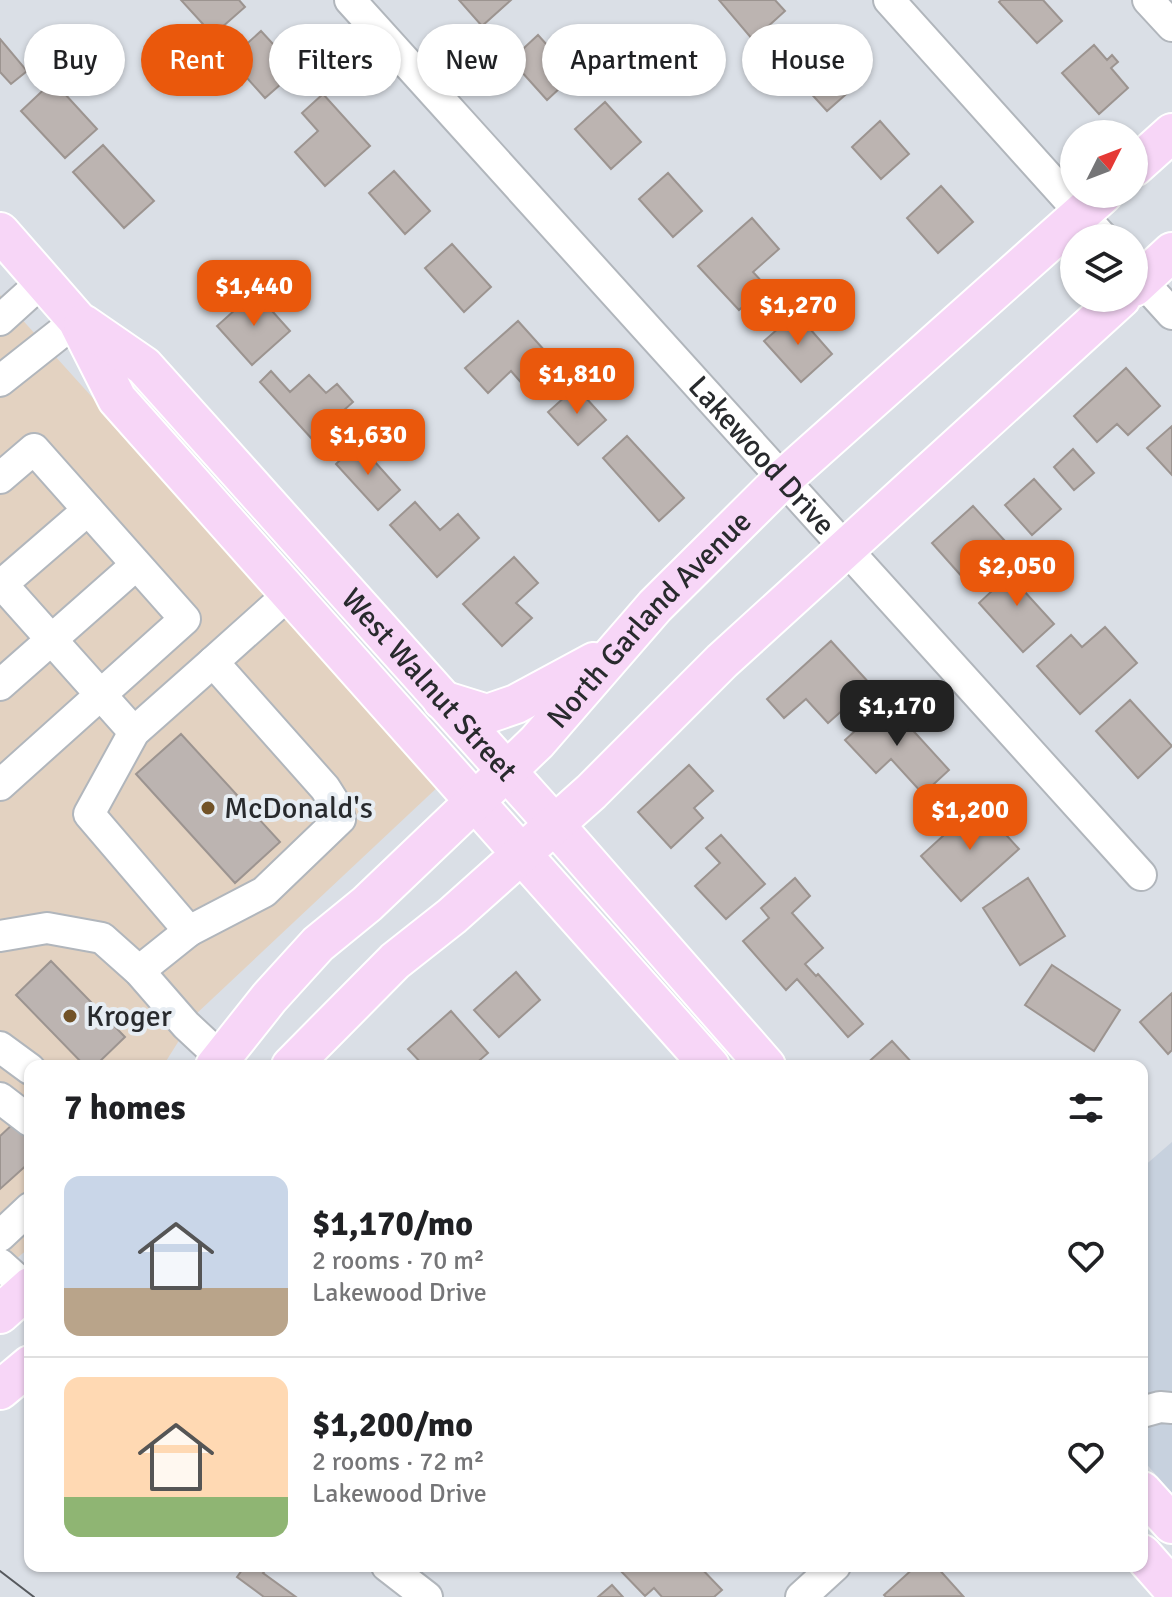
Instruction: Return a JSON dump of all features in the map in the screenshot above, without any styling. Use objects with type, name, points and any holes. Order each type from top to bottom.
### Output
[{"type":"main road","points":[[1148,154],[1172,133]]},
{"type":"main road","name":"North Garland Avenue","points":[[224,1060],[269,998],[318,944],[367,904],[537,742],[655,606],[783,479],[1096,215]]},
{"type":"main road","name":"West Walnut Street","points":[[0,232],[77,320],[117,399],[705,1060]]},
{"type":"main road","points":[[1148,272],[1172,252]]},
{"type":"main road","points":[[297,1060],[395,961],[452,916],[591,792],[722,661],[1102,312]]},
{"type":"main road","name":"West Walnut Street","points":[[77,320],[144,366],[761,1060]]},
{"type":"main road","points":[[441,699],[487,714],[516,704],[618,649]]},
{"type":"main road","points":[[0,1314],[24,1293]]},
{"type":"main road","points":[[0,1390],[24,1370]]},
{"type":"main road","points":[[1148,1498],[1172,1524]]},
{"type":"main road","points":[[1148,1561],[1172,1588]]},
{"type":"street","name":"Lakewood Drive","points":[[350,0],[1141,875]]},
{"type":"street","points":[[889,0],[1096,215]]},
{"type":"street","points":[[1148,0],[1172,26]]},
{"type":"street","points":[[0,320],[43,281]]},
{"type":"street","points":[[1148,296],[1172,314]]},
{"type":"street","points":[[0,381],[77,320]]},
{"type":"street","points":[[0,478],[34,449],[185,619],[0,785]]},
{"type":"street","points":[[88,510],[1,584],[134,732]]},
{"type":"street","points":[[0,685],[136,565]]},
{"type":"street","points":[[189,931],[89,814],[134,732],[290,593]]},
{"type":"street","points":[[139,971],[189,931],[264,892],[340,819],[337,807],[325,788],[213,662]]},
{"type":"street","points":[[0,936],[47,928],[102,938],[139,971],[219,1060]]},
{"type":"street","points":[[0,1047],[24,1065]]},
{"type":"street","points":[[0,1098],[24,1116]]},
{"type":"street","points":[[0,1236],[24,1214]]},
{"type":"street","points":[[0,1264],[24,1285]]},
{"type":"street","points":[[1148,1410],[1172,1408]]},
{"type":"street","points":[[395,1572],[427,1597]]},
{"type":"street","points":[[801,1597],[828,1572]]},
{"type":"shaded area","points":[[0,295],[441,784],[195,1015],[167,1060],[24,1060],[24,1252],[0,1273]]},
{"type":"shaded area","points":[[1172,1142],[1172,1493],[1148,1466],[1148,1163]]},
{"type":"building","points":[[181,0],[239,0],[245,7],[226,24],[203,24]]},
{"type":"building","points":[[459,0],[511,0],[484,24],[480,24]]},
{"type":"building","points":[[719,0],[775,0],[785,11],[771,24],[742,24],[742,27]]},
{"type":"building","points":[[1043,0],[1062,21],[1037,43],[999,2]]},
{"type":"building","points":[[261,31],[269,40],[269,94],[265,98],[253,85],[253,38]]},
{"type":"building","points":[[538,35],[542,39],[542,94],[526,77],[526,46]]},
{"type":"building","points":[[0,39],[24,67],[24,73],[11,84],[0,72]]},
{"type":"building","points":[[1094,45],[1107,60],[1112,55],[1118,62],[1111,68],[1128,88],[1099,114],[1062,73]]},
{"type":"building","points":[[37,96],[67,96],[97,129],[65,158],[21,111]]},
{"type":"building","points":[[321,96],[325,96],[370,146],[325,186],[295,152],[318,131],[302,113]]},
{"type":"building","points":[[813,96],[844,96],[827,111]]},
{"type":"building","points":[[605,102],[641,142],[611,169],[575,129]]},
{"type":"building","points":[[880,121],[909,154],[881,179],[852,147]]},
{"type":"building","points":[[103,145],[154,201],[124,228],[73,172]]},
{"type":"building","points":[[394,171],[430,211],[405,234],[369,193]]},
{"type":"building","points":[[668,173],[702,211],[673,237],[639,199]]},
{"type":"building","points":[[941,186],[973,222],[938,253],[907,218]]},
{"type":"building","points":[[752,218],[779,249],[753,272],[766,286],[739,310],[698,266]]},
{"type":"building","points":[[452,244],[491,287],[464,312],[425,268]]},
{"type":"building","points":[[255,292],[290,331],[252,365],[217,326]]},
{"type":"building","points":[[796,313],[832,354],[801,382],[764,341]]},
{"type":"building","points":[[518,321],[554,361],[525,387],[511,371],[488,393],[465,368]]},
{"type":"building","points":[[1126,368],[1160,406],[1128,435],[1117,424],[1097,442],[1074,416]]},
{"type":"building","points":[[271,371],[290,392],[309,375],[326,393],[337,384],[353,402],[312,439],[260,382]]},
{"type":"building","points":[[576,387],[606,420],[578,445],[548,412]]},
{"type":"building","points":[[1172,426],[1172,475],[1147,448]]},
{"type":"building","points":[[627,436],[684,498],[659,521],[603,458]]},
{"type":"building","points":[[358,443],[400,490],[378,510],[336,464]]},
{"type":"building","points":[[1073,449],[1094,473],[1074,490],[1054,467]]},
{"type":"building","points":[[1034,479],[1061,509],[1032,535],[1005,505]]},
{"type":"building","points":[[415,502],[440,530],[458,514],[479,538],[437,577],[390,525]]},
{"type":"building","points":[[973,506],[1005,541],[964,579],[932,543]]},
{"type":"building","points":[[514,557],[538,583],[516,603],[532,618],[502,646],[463,604]]},
{"type":"building","points":[[1024,561],[1039,577],[1024,591],[1054,624],[1023,652],[979,603]]},
{"type":"building","points":[[1105,627],[1137,663],[1080,714],[1037,666],[1071,635],[1082,647]]},
{"type":"building","points":[[831,641],[871,685],[828,723],[806,699],[784,718],[767,699]]},
{"type":"building","points":[[1130,700],[1172,746],[1138,778],[1096,731]]},
{"type":"building","points":[[887,702],[949,770],[923,794],[891,759],[876,773],[845,740]]},
{"type":"building","name":"McDonald's","points":[[181,734],[280,842],[235,883],[136,774]]},
{"type":"building","points":[[689,765],[713,791],[694,808],[703,818],[671,848],[638,812]]},
{"type":"building","points":[[978,804],[1019,849],[961,901],[921,856]]},
{"type":"building","points":[[721,835],[765,884],[726,919],[695,886],[720,863],[706,848]]},
{"type":"building","points":[[795,878],[810,896],[792,913],[823,948],[805,964],[863,1024],[848,1037],[797,979],[786,990],[743,941],[769,918],[761,908]]},
{"type":"building","points":[[1028,878],[1065,936],[1020,965],[983,908]]},
{"type":"building","name":"Kroger","points":[[51,961],[125,1037],[101,1060],[79,1060],[16,995]]},
{"type":"building","points":[[1052,965],[1120,1010],[1094,1051],[1025,1005]]},
{"type":"building","points":[[516,972],[540,1000],[499,1037],[474,1010]]},
{"type":"building","points":[[1172,993],[1172,1050],[1168,1054],[1140,1022]]},
{"type":"building","points":[[451,1011],[488,1053],[480,1060],[418,1060],[408,1049]]},
{"type":"building","points":[[892,1041],[909,1060],[871,1060]]},
{"type":"building","points":[[14,1123],[24,1134],[24,1167],[0,1189],[0,1136]]},
{"type":"building","points":[[241,1572],[264,1572],[296,1597],[264,1597],[237,1577]]},
{"type":"building","points":[[622,1572],[705,1572],[722,1590],[714,1597],[662,1597],[654,1588],[645,1596]]},
{"type":"building","points":[[909,1572],[941,1572],[963,1596],[886,1597],[884,1595]]},
{"type":"building","points":[[612,1585],[623,1597],[598,1597]]},
{"type":"tram line","points":[[0,1571],[34,1597]]},
{"type":"place","name":"McDonald's","points":[[208,808]]},
{"type":"place","name":"Kroger","points":[[70,1016]]}]
